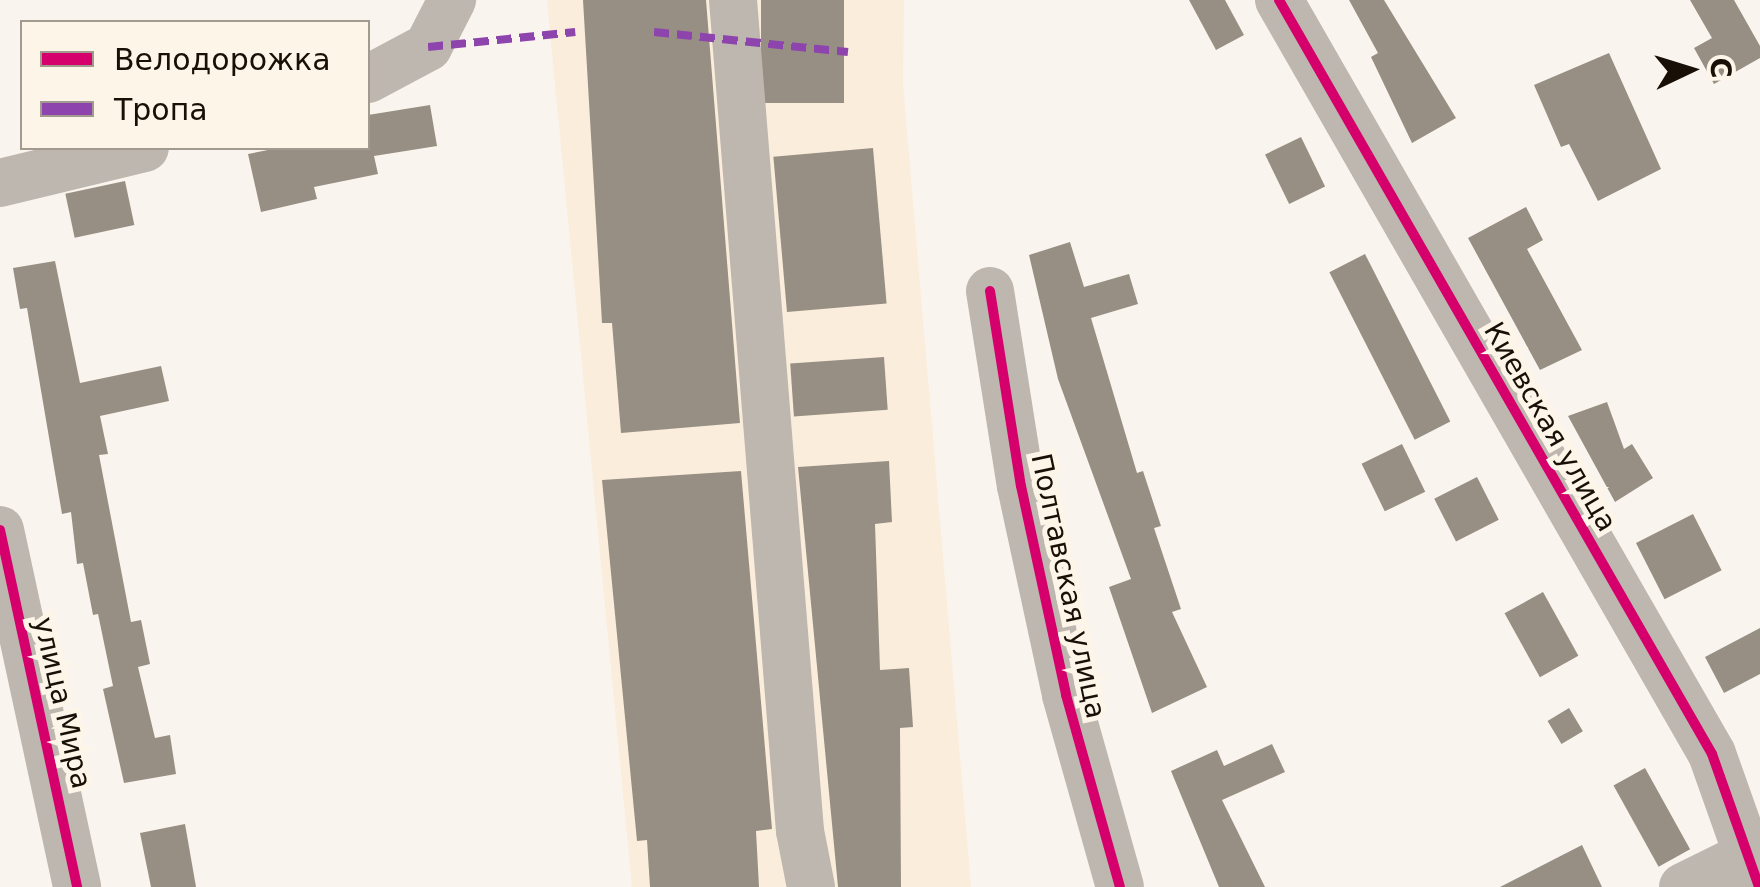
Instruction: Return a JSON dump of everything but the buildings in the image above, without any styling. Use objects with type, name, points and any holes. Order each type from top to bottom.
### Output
[{"type":"street","points":[[370,78],[428,47],[452,0]]},
{"type":"street","points":[[733,0],[800,831],[811,887]]},
{"type":"street","name":"Киевская улица","points":[[1279,0],[1712,754],[1756,863]]},
{"type":"street","points":[[0,183],[137,150]]},
{"type":"street","name":"Полтавская улица","points":[[990,291],[1022,486],[1066,695],[1120,887]]},
{"type":"street","name":"улица Мира","points":[[0,530],[76,887]]},
{"type":"street","points":[[1683,887],[1756,863]]},
{"type":"shaded area","points":[[547,0],[904,0],[903,84],[971,887],[632,887]]},
{"type":"marked path","points":[[428,47],[575,32]]},
{"type":"marked path","points":[[654,32],[848,52]]},
{"type":"cycle path","points":[[1279,0],[1712,754],[1759,887]]},
{"type":"cycle path","points":[[990,291],[1021,486],[1066,695],[1120,887]]},
{"type":"cycle path","points":[[0,530],[77,887]]}]
